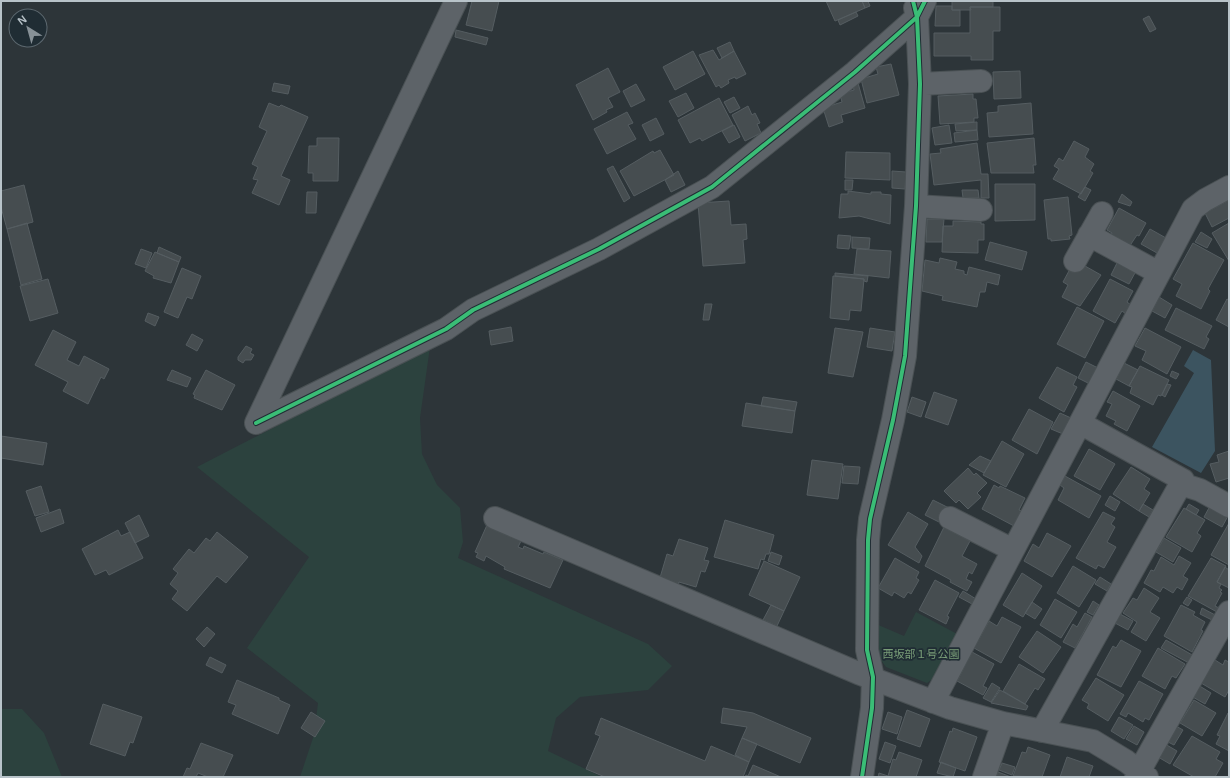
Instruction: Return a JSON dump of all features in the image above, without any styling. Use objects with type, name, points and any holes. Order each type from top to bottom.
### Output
[{"type":"street","points":[[456,1],[256,423],[446,329],[473,310],[599,249],[712,187],[855,72],[918,6]]},
{"type":"street","points":[[862,777],[872,708],[873,677],[867,650],[868,540],[870,518],[894,420],[905,356],[916,206],[920,84],[918,6]]},
{"type":"street","points":[[920,84],[981,81]]},
{"type":"street","points":[[933,702],[1193,209],[1205,200],[1229,187]]},
{"type":"street","points":[[916,206],[981,210]]},
{"type":"street","points":[[1075,261],[1102,213]]},
{"type":"street","points":[[1089,235],[1159,273]]},
{"type":"street","points":[[1042,731],[1183,480],[1080,423]]},
{"type":"street","points":[[1181,484],[1200,490],[1229,506]]},
{"type":"street","points":[[495,518],[858,673],[873,677],[891,687],[933,702],[1003,723],[1093,741],[1141,775],[1229,612]]},
{"type":"street","points":[[950,518],[1012,550]]},
{"type":"street","points":[[984,777],[1003,723]]},
{"type":"green space","points":[[430,347],[420,418],[422,454],[437,485],[460,508],[463,542],[458,558],[648,644],[672,666],[648,690],[580,697],[556,718],[548,751],[602,777],[300,777],[314,735],[318,703],[247,648],[309,557],[197,467]]},
{"type":"green space","name":"西坂部１号公園","points":[[916,612],[959,635],[937,676],[927,683],[886,667],[875,652],[876,624],[904,636]]},
{"type":"green space","points":[[1,709],[22,709],[44,733],[62,777],[1,777]]},
{"type":"water","points":[[1193,350],[1211,360],[1215,451],[1201,473],[1152,447],[1194,373],[1184,366]]},
{"type":"building","points":[[472,1],[499,1],[492,31],[466,25]]},
{"type":"building","points":[[826,1],[862,1],[865,8],[835,21]]},
{"type":"building","points":[[862,1],[868,1],[870,6],[865,8]]},
{"type":"building","points":[[952,1],[993,1],[993,7],[970,7],[971,10],[952,10]]},
{"type":"building","points":[[936,6],[952,6],[952,10],[960,10],[960,26],[935,26]]},
{"type":"building","points":[[970,7],[1000,7],[1000,31],[993,31],[993,60],[971,60],[971,56],[934,56],[934,33],[970,33]]},
{"type":"building","points":[[856,12],[858,16],[840,25],[838,20]]},
{"type":"building","points":[[1149,16],[1156,29],[1150,32],[1143,19]]},
{"type":"building","points":[[456,30],[488,38],[486,45],[455,37]]},
{"type":"building","points":[[730,42],[734,51],[722,58],[717,48]]},
{"type":"building","points":[[713,50],[719,60],[734,51],[746,74],[736,79],[735,77],[728,80],[729,83],[721,88],[719,85],[716,87],[699,55]]},
{"type":"building","points":[[693,51],[705,74],[675,90],[663,67]]},
{"type":"building","points":[[891,64],[899,95],[867,103],[861,79],[878,74],[876,67]]},
{"type":"building","points":[[608,68],[620,92],[608,98],[613,107],[606,110],[607,112],[593,120],[576,85]]},
{"type":"building","points":[[1020,71],[1021,98],[994,99],[993,72]]},
{"type":"building","points":[[274,83],[290,86],[288,94],[272,91]]},
{"type":"building","points":[[858,83],[865,108],[841,115],[843,122],[829,127],[823,108],[842,102],[840,94],[854,90],[853,84]]},
{"type":"building","points":[[636,84],[645,100],[631,107],[623,91]]},
{"type":"building","points":[[686,93],[694,108],[678,117],[669,101]]},
{"type":"building","points":[[973,94],[973,99],[976,99],[978,118],[974,118],[974,122],[940,124],[938,96]]},
{"type":"building","points":[[734,97],[740,108],[730,113],[724,102]]},
{"type":"building","points":[[719,98],[733,125],[702,141],[700,138],[690,143],[678,120]]},
{"type":"building","points":[[269,103],[279,107],[281,105],[308,117],[281,176],[290,180],[279,205],[252,193],[258,180],[253,179],[258,167],[252,164],[267,131],[259,127]]},
{"type":"building","points":[[1031,103],[1033,134],[989,137],[987,113],[998,112],[998,106]]},
{"type":"building","points":[[748,106],[752,115],[755,113],[760,123],[757,124],[761,133],[745,141],[732,115]]},
{"type":"building","points":[[627,112],[633,123],[628,125],[636,139],[607,154],[594,129]]},
{"type":"building","points":[[656,118],[664,134],[650,141],[642,125]]},
{"type":"building","points":[[977,122],[977,130],[956,131],[955,124]]},
{"type":"building","points":[[734,125],[740,137],[729,143],[722,131]]},
{"type":"building","points":[[949,125],[952,143],[935,145],[932,128]]},
{"type":"building","points":[[977,130],[978,140],[955,142],[954,133]]},
{"type":"building","points":[[317,138],[339,138],[338,181],[313,181],[313,173],[308,173],[309,146],[317,146]]},
{"type":"building","points":[[1034,138],[1036,165],[1033,165],[1034,173],[991,173],[987,143]]},
{"type":"building","points":[[1074,141],[1089,149],[1085,157],[1094,164],[1090,171],[1093,173],[1081,194],[1053,179],[1059,169],[1054,166],[1059,158],[1063,161]]},
{"type":"building","points":[[977,143],[981,174],[988,174],[989,198],[981,198],[981,180],[934,185],[930,154],[941,153],[940,149]]},
{"type":"building","points":[[660,150],[674,175],[634,196],[620,171],[653,151],[654,153]]},
{"type":"building","points":[[846,152],[890,153],[890,180],[845,178]]},
{"type":"building","points":[[613,166],[630,198],[624,202],[607,169]]},
{"type":"building","points":[[678,171],[685,185],[671,192],[665,180]]},
{"type":"building","points":[[892,171],[906,172],[905,189],[892,188]]},
{"type":"building","points":[[845,180],[853,180],[852,190],[845,190]]},
{"type":"building","points":[[995,184],[1035,184],[1035,220],[995,221]]},
{"type":"building","points":[[24,185],[33,222],[7,229],[1,207],[1,191]]},
{"type":"building","points":[[1085,187],[1091,190],[1085,201],[1078,197]]},
{"type":"building","points":[[962,190],[978,190],[979,198],[963,198]]},
{"type":"building","points":[[848,191],[871,194],[871,192],[881,192],[881,194],[891,195],[890,224],[859,216],[839,218],[841,194],[848,194]]},
{"type":"building","points":[[307,192],[317,192],[316,213],[306,213]]},
{"type":"building","points":[[1122,194],[1132,202],[1130,206],[1118,202]]},
{"type":"building","points":[[1068,197],[1072,235],[1069,236],[1070,239],[1051,241],[1051,239],[1048,239],[1044,200]]},
{"type":"building","points":[[1229,200],[1229,218],[1212,227],[1205,213]]},
{"type":"building","points":[[729,201],[731,225],[746,224],[747,239],[743,240],[745,263],[703,266],[698,203]]},
{"type":"building","points":[[1119,208],[1146,223],[1139,236],[1137,235],[1129,247],[1111,235],[1112,233],[1107,230]]},
{"type":"building","points":[[927,219],[944,219],[942,242],[926,242]]},
{"type":"building","points":[[953,221],[981,222],[981,224],[984,224],[984,240],[978,240],[978,253],[942,252],[943,226],[953,226]]},
{"type":"building","points":[[27,223],[42,279],[21,285],[7,229]]},
{"type":"building","points":[[1229,223],[1229,261],[1212,233]]},
{"type":"building","points":[[1150,229],[1166,238],[1157,253],[1141,244]]},
{"type":"building","points":[[1201,232],[1212,239],[1207,248],[1195,242]]},
{"type":"building","points":[[838,235],[851,236],[849,249],[837,248]]},
{"type":"building","points":[[852,237],[870,238],[869,249],[852,248]]},
{"type":"building","points":[[990,242],[1027,252],[1022,270],[985,260]]},
{"type":"building","points":[[1193,243],[1224,260],[1208,289],[1210,291],[1201,309],[1176,296],[1182,284],[1173,279]]},
{"type":"building","points":[[159,247],[181,257],[179,262],[157,253]]},
{"type":"building","points":[[141,249],[152,253],[146,268],[135,264]]},
{"type":"building","points":[[857,249],[891,251],[889,278],[854,274]]},
{"type":"building","points":[[155,252],[179,262],[171,283],[153,278],[154,276],[145,271]]},
{"type":"building","points":[[940,258],[957,262],[955,269],[964,271],[964,274],[967,275],[969,267],[1000,275],[998,285],[987,282],[985,292],[980,292],[977,307],[942,300],[943,296],[922,291],[925,260],[939,263]]},
{"type":"building","points":[[1118,261],[1136,271],[1129,284],[1111,275]]},
{"type":"building","points":[[1078,265],[1083,268],[1085,266],[1101,275],[1080,306],[1062,297],[1068,285],[1063,282],[1070,269]]},
{"type":"building","points":[[182,268],[201,276],[192,299],[187,297],[178,318],[164,312]]},
{"type":"building","points":[[835,273],[868,276],[867,282],[864,281],[864,279],[835,276]]},
{"type":"building","points":[[833,276],[864,279],[861,311],[850,310],[849,320],[830,318]]},
{"type":"building","points":[[48,279],[58,313],[30,321],[20,286]]},
{"type":"building","points":[[1110,279],[1133,291],[1127,302],[1131,305],[1126,314],[1122,311],[1115,323],[1093,311]]},
{"type":"building","points":[[1159,297],[1172,305],[1165,318],[1152,311]]},
{"type":"building","points":[[1227,299],[1229,300],[1229,327],[1216,320]]},
{"type":"building","points":[[705,304],[712,304],[709,320],[703,320]]},
{"type":"building","points":[[1077,307],[1104,321],[1085,358],[1057,344]]},
{"type":"building","points":[[1176,308],[1212,326],[1206,337],[1209,339],[1204,349],[1165,330]]},
{"type":"building","points":[[148,313],[159,317],[155,326],[145,321]]},
{"type":"building","points":[[511,327],[513,341],[491,345],[489,331]]},
{"type":"building","points":[[835,328],[863,332],[853,377],[828,373]]},
{"type":"building","points":[[870,328],[895,332],[892,351],[867,347]]},
{"type":"building","points":[[1145,328],[1181,347],[1167,374],[1142,360],[1146,351],[1135,346]]},
{"type":"building","points":[[53,330],[76,342],[67,360],[79,366],[84,356],[109,369],[104,379],[101,377],[88,404],[63,391],[68,382],[35,365]]},
{"type":"building","points":[[192,334],[203,340],[197,351],[186,345]]},
{"type":"building","points":[[246,346],[252,349],[250,353],[254,355],[251,360],[245,360],[243,363],[238,360],[238,357]]},
{"type":"building","points":[[1086,362],[1098,368],[1090,384],[1078,378]]},
{"type":"building","points":[[1124,363],[1138,370],[1129,386],[1116,379]]},
{"type":"building","points":[[1140,366],[1169,380],[1161,396],[1158,395],[1153,405],[1130,393],[1132,387],[1129,386]]},
{"type":"building","points":[[1057,367],[1077,377],[1073,385],[1077,387],[1064,412],[1039,398]]},
{"type":"building","points":[[172,370],[191,378],[187,387],[167,380]]},
{"type":"building","points":[[206,370],[235,385],[222,410],[194,398],[195,395],[193,394]]},
{"type":"building","points":[[1172,371],[1179,374],[1176,379],[1170,376]]},
{"type":"building","points":[[1167,384],[1171,385],[1165,397],[1162,395]]},
{"type":"building","points":[[1113,391],[1140,406],[1127,431],[1114,424],[1116,421],[1106,416],[1112,404],[1107,402]]},
{"type":"building","points":[[934,392],[957,400],[948,425],[925,417]]},
{"type":"building","points":[[763,397],[797,402],[795,411],[761,406]]},
{"type":"building","points":[[912,397],[926,402],[921,417],[907,412]]},
{"type":"building","points":[[746,403],[795,411],[792,433],[742,426]]},
{"type":"building","points":[[1029,409],[1053,422],[1037,454],[1012,440]]},
{"type":"building","points":[[1060,413],[1071,418],[1063,434],[1051,429]]},
{"type":"building","points":[[1,436],[47,443],[43,465],[1,458]]},
{"type":"building","points":[[1002,441],[1024,454],[1006,487],[983,475]]},
{"type":"building","points":[[1089,449],[1115,464],[1100,490],[1074,476]]},
{"type":"building","points":[[1229,451],[1229,478],[1216,482],[1210,464],[1219,462],[1217,455]]},
{"type":"building","points":[[980,456],[991,461],[984,473],[969,465]]},
{"type":"building","points":[[812,460],[843,464],[838,499],[807,495]]},
{"type":"building","points":[[844,466],[860,467],[858,484],[842,483]]},
{"type":"building","points":[[1131,467],[1150,479],[1144,489],[1150,493],[1139,511],[1113,494]]},
{"type":"building","points":[[968,468],[974,475],[976,473],[987,483],[977,493],[981,497],[968,509],[959,500],[956,503],[944,491]]},
{"type":"building","points":[[1065,476],[1101,496],[1089,518],[1058,500],[1064,488],[1060,485]]},
{"type":"building","points":[[994,485],[999,488],[1000,486],[1025,498],[1019,510],[1022,511],[1014,526],[982,509]]},
{"type":"building","points":[[41,486],[49,512],[35,516],[26,491]]},
{"type":"building","points":[[1110,496],[1120,502],[1115,511],[1105,505]]},
{"type":"building","points":[[933,500],[949,508],[941,523],[925,515]]},
{"type":"building","points":[[1143,504],[1153,510],[1149,517],[1139,511]]},
{"type":"building","points":[[1189,504],[1199,510],[1196,515],[1186,509]]},
{"type":"building","points":[[1210,506],[1228,516],[1222,527],[1204,517]]},
{"type":"building","points":[[1184,508],[1205,520],[1197,533],[1201,536],[1192,552],[1166,537]]},
{"type":"building","points":[[60,509],[64,523],[41,532],[36,518]]},
{"type":"building","points":[[908,512],[928,524],[915,547],[922,556],[919,563],[888,545]]},
{"type":"building","points":[[1103,512],[1115,518],[1111,524],[1115,527],[1107,542],[1116,547],[1104,568],[1098,565],[1096,569],[1076,558]]},
{"type":"building","points":[[139,515],[149,536],[135,543],[125,523]]},
{"type":"building","points":[[725,520],[774,535],[769,554],[766,554],[764,560],[761,559],[758,569],[714,557]]},
{"type":"building","points":[[1229,523],[1229,565],[1211,555]]},
{"type":"building","points":[[487,525],[523,537],[518,547],[523,549],[524,546],[563,560],[550,588],[504,569],[505,567],[486,556],[484,561],[476,557],[478,553],[475,552]]},
{"type":"building","points":[[944,527],[970,541],[962,556],[977,564],[972,574],[969,572],[966,579],[972,582],[967,591],[950,582],[951,580],[925,566]]},
{"type":"building","points":[[118,530],[121,536],[130,532],[143,558],[109,575],[106,570],[95,575],[82,549]]},
{"type":"building","points":[[217,532],[248,557],[226,583],[217,576],[187,611],[172,599],[178,591],[170,584],[178,573],[173,569],[189,549],[194,553],[206,538],[210,541]]},
{"type":"building","points":[[1047,533],[1071,546],[1052,577],[1024,561],[1033,544],[1039,548]]},
{"type":"building","points":[[1164,538],[1181,548],[1173,562],[1156,552]]},
{"type":"building","points":[[679,539],[708,548],[704,560],[709,561],[705,572],[701,571],[696,587],[679,582],[677,587],[659,581],[667,554],[673,556]]},
{"type":"building","points":[[771,552],[782,556],[779,565],[768,561]]},
{"type":"building","points":[[1179,556],[1191,563],[1183,576],[1188,579],[1182,590],[1177,587],[1173,593],[1163,587],[1160,592],[1144,583],[1151,570],[1154,571],[1161,557],[1174,565]]},
{"type":"building","points":[[895,558],[919,572],[916,578],[919,580],[911,594],[908,592],[904,598],[894,592],[892,596],[878,588]]},
{"type":"building","points":[[1211,558],[1226,566],[1217,582],[1221,584],[1219,588],[1222,590],[1220,592],[1222,593],[1215,606],[1219,608],[1217,612],[1188,596]]},
{"type":"building","points":[[764,561],[800,577],[784,611],[749,595]]},
{"type":"building","points":[[1073,566],[1096,580],[1079,607],[1057,593]]},
{"type":"building","points":[[1225,567],[1229,570],[1229,588],[1217,582]]},
{"type":"building","points":[[1022,573],[1042,586],[1023,617],[1003,605]]},
{"type":"building","points":[[1100,577],[1111,584],[1107,591],[1095,584]]},
{"type":"building","points":[[935,580],[959,593],[947,616],[949,617],[946,624],[919,610]]},
{"type":"building","points":[[1144,588],[1159,598],[1150,612],[1160,618],[1146,641],[1131,632],[1137,622],[1123,613],[1133,598],[1137,600]]},
{"type":"building","points":[[963,591],[976,599],[972,604],[959,597]]},
{"type":"building","points":[[1187,597],[1192,600],[1188,606],[1183,603]]},
{"type":"building","points":[[1055,599],[1077,612],[1061,638],[1040,625]]},
{"type":"building","points":[[1093,601],[1099,605],[1093,615],[1087,612]]},
{"type":"building","points":[[1032,602],[1042,609],[1035,619],[1025,613]]},
{"type":"building","points":[[771,605],[784,611],[777,626],[763,620]]},
{"type":"building","points":[[1181,605],[1195,612],[1193,615],[1205,622],[1201,630],[1203,631],[1192,652],[1164,636]]},
{"type":"building","points":[[1202,608],[1217,616],[1214,621],[1200,614]]},
{"type":"building","points":[[1085,613],[1092,617],[1075,648],[1063,642],[1073,624],[1077,627]]},
{"type":"building","points":[[1120,614],[1133,621],[1128,630],[1115,623]]},
{"type":"building","points":[[1002,617],[1021,627],[1001,663],[974,648],[989,621],[997,626]]},
{"type":"building","points":[[207,627],[215,634],[204,647],[196,639]]},
{"type":"building","points":[[1037,631],[1061,647],[1043,673],[1019,657]]},
{"type":"building","points":[[1121,640],[1141,651],[1121,687],[1097,675],[1113,646],[1116,648]]},
{"type":"building","points":[[1166,640],[1194,656],[1189,663],[1161,648]]},
{"type":"building","points":[[1158,648],[1185,664],[1176,678],[1172,676],[1165,689],[1142,676]]},
{"type":"building","points":[[972,652],[994,664],[983,686],[987,688],[983,695],[957,681]]},
{"type":"building","points":[[210,657],[226,665],[222,673],[206,665]]},
{"type":"building","points":[[1215,660],[1223,665],[1225,660],[1229,662],[1229,690],[1225,697],[1201,683]]},
{"type":"building","points":[[1019,664],[1045,679],[1038,690],[1035,688],[1025,704],[1003,691]]},
{"type":"building","points":[[1096,678],[1124,695],[1108,721],[1087,708],[1089,704],[1082,700]]},
{"type":"building","points":[[237,680],[279,698],[279,700],[290,705],[278,734],[232,714],[236,705],[228,702]]},
{"type":"building","points":[[1139,681],[1163,694],[1149,720],[1145,718],[1143,722],[1128,713],[1126,717],[1120,714]]},
{"type":"building","points":[[992,683],[1000,688],[991,702],[983,698]]},
{"type":"building","points":[[1198,685],[1211,693],[1205,704],[1191,696]]},
{"type":"building","points":[[1000,690],[1028,706],[1026,710],[991,703]]},
{"type":"building","points":[[1194,700],[1216,713],[1202,736],[1180,723]]},
{"type":"building","points":[[103,704],[142,717],[133,743],[130,742],[125,756],[90,744]]},
{"type":"building","points":[[723,708],[753,713],[811,738],[800,763],[742,738],[747,727],[721,723]]},
{"type":"building","points":[[907,710],[930,719],[920,747],[897,739]]},
{"type":"building","points":[[311,712],[325,721],[315,737],[301,728]]},
{"type":"building","points":[[888,712],[902,717],[897,734],[882,729]]},
{"type":"building","points":[[1228,713],[1229,751],[1216,744],[1220,736],[1217,735]]},
{"type":"building","points":[[1119,717],[1133,725],[1124,739],[1111,731]]},
{"type":"building","points":[[601,718],[705,761],[711,746],[749,762],[743,777],[605,777],[586,769],[600,736],[595,734]]},
{"type":"building","points":[[1134,726],[1144,732],[1137,745],[1126,739]]},
{"type":"building","points":[[1176,726],[1183,730],[1174,745],[1168,742]]},
{"type":"building","points":[[953,728],[977,737],[965,771],[939,762],[950,731],[952,732]]},
{"type":"building","points":[[1192,736],[1220,752],[1216,759],[1223,763],[1215,777],[1194,777],[1173,765]]},
{"type":"building","points":[[742,738],[757,744],[749,762],[735,755]]},
{"type":"building","points":[[885,742],[896,746],[890,763],[879,759]]},
{"type":"building","points":[[201,743],[233,755],[223,777],[208,777],[198,773],[196,777],[183,777],[187,768],[190,769]]},
{"type":"building","points":[[1165,744],[1177,751],[1170,764],[1158,757]]},
{"type":"building","points":[[1028,747],[1050,755],[1042,777],[1013,776],[1022,752],[1026,753]]},
{"type":"building","points":[[899,752],[922,760],[916,777],[878,777],[879,773],[888,776],[893,759],[896,760]]},
{"type":"building","points":[[1067,757],[1093,766],[1089,777],[1060,777]]},
{"type":"building","points":[[941,762],[956,768],[953,777],[937,773]]},
{"type":"building","points":[[1002,763],[1015,767],[1012,775],[999,770]]},
{"type":"building","points":[[753,765],[781,777],[745,777],[746,775],[748,776]]},
{"type":"building","points":[[998,772],[1011,777],[996,777]]},
{"type":"cycle path","points":[[862,777],[872,708],[873,677],[867,650],[868,540],[870,519],[893,420],[905,356],[916,206],[920,84],[917,17],[913,1]]},
{"type":"cycle path","points":[[256,423],[446,329],[473,310],[599,249],[712,187],[855,72],[917,17],[925,1]]}]
